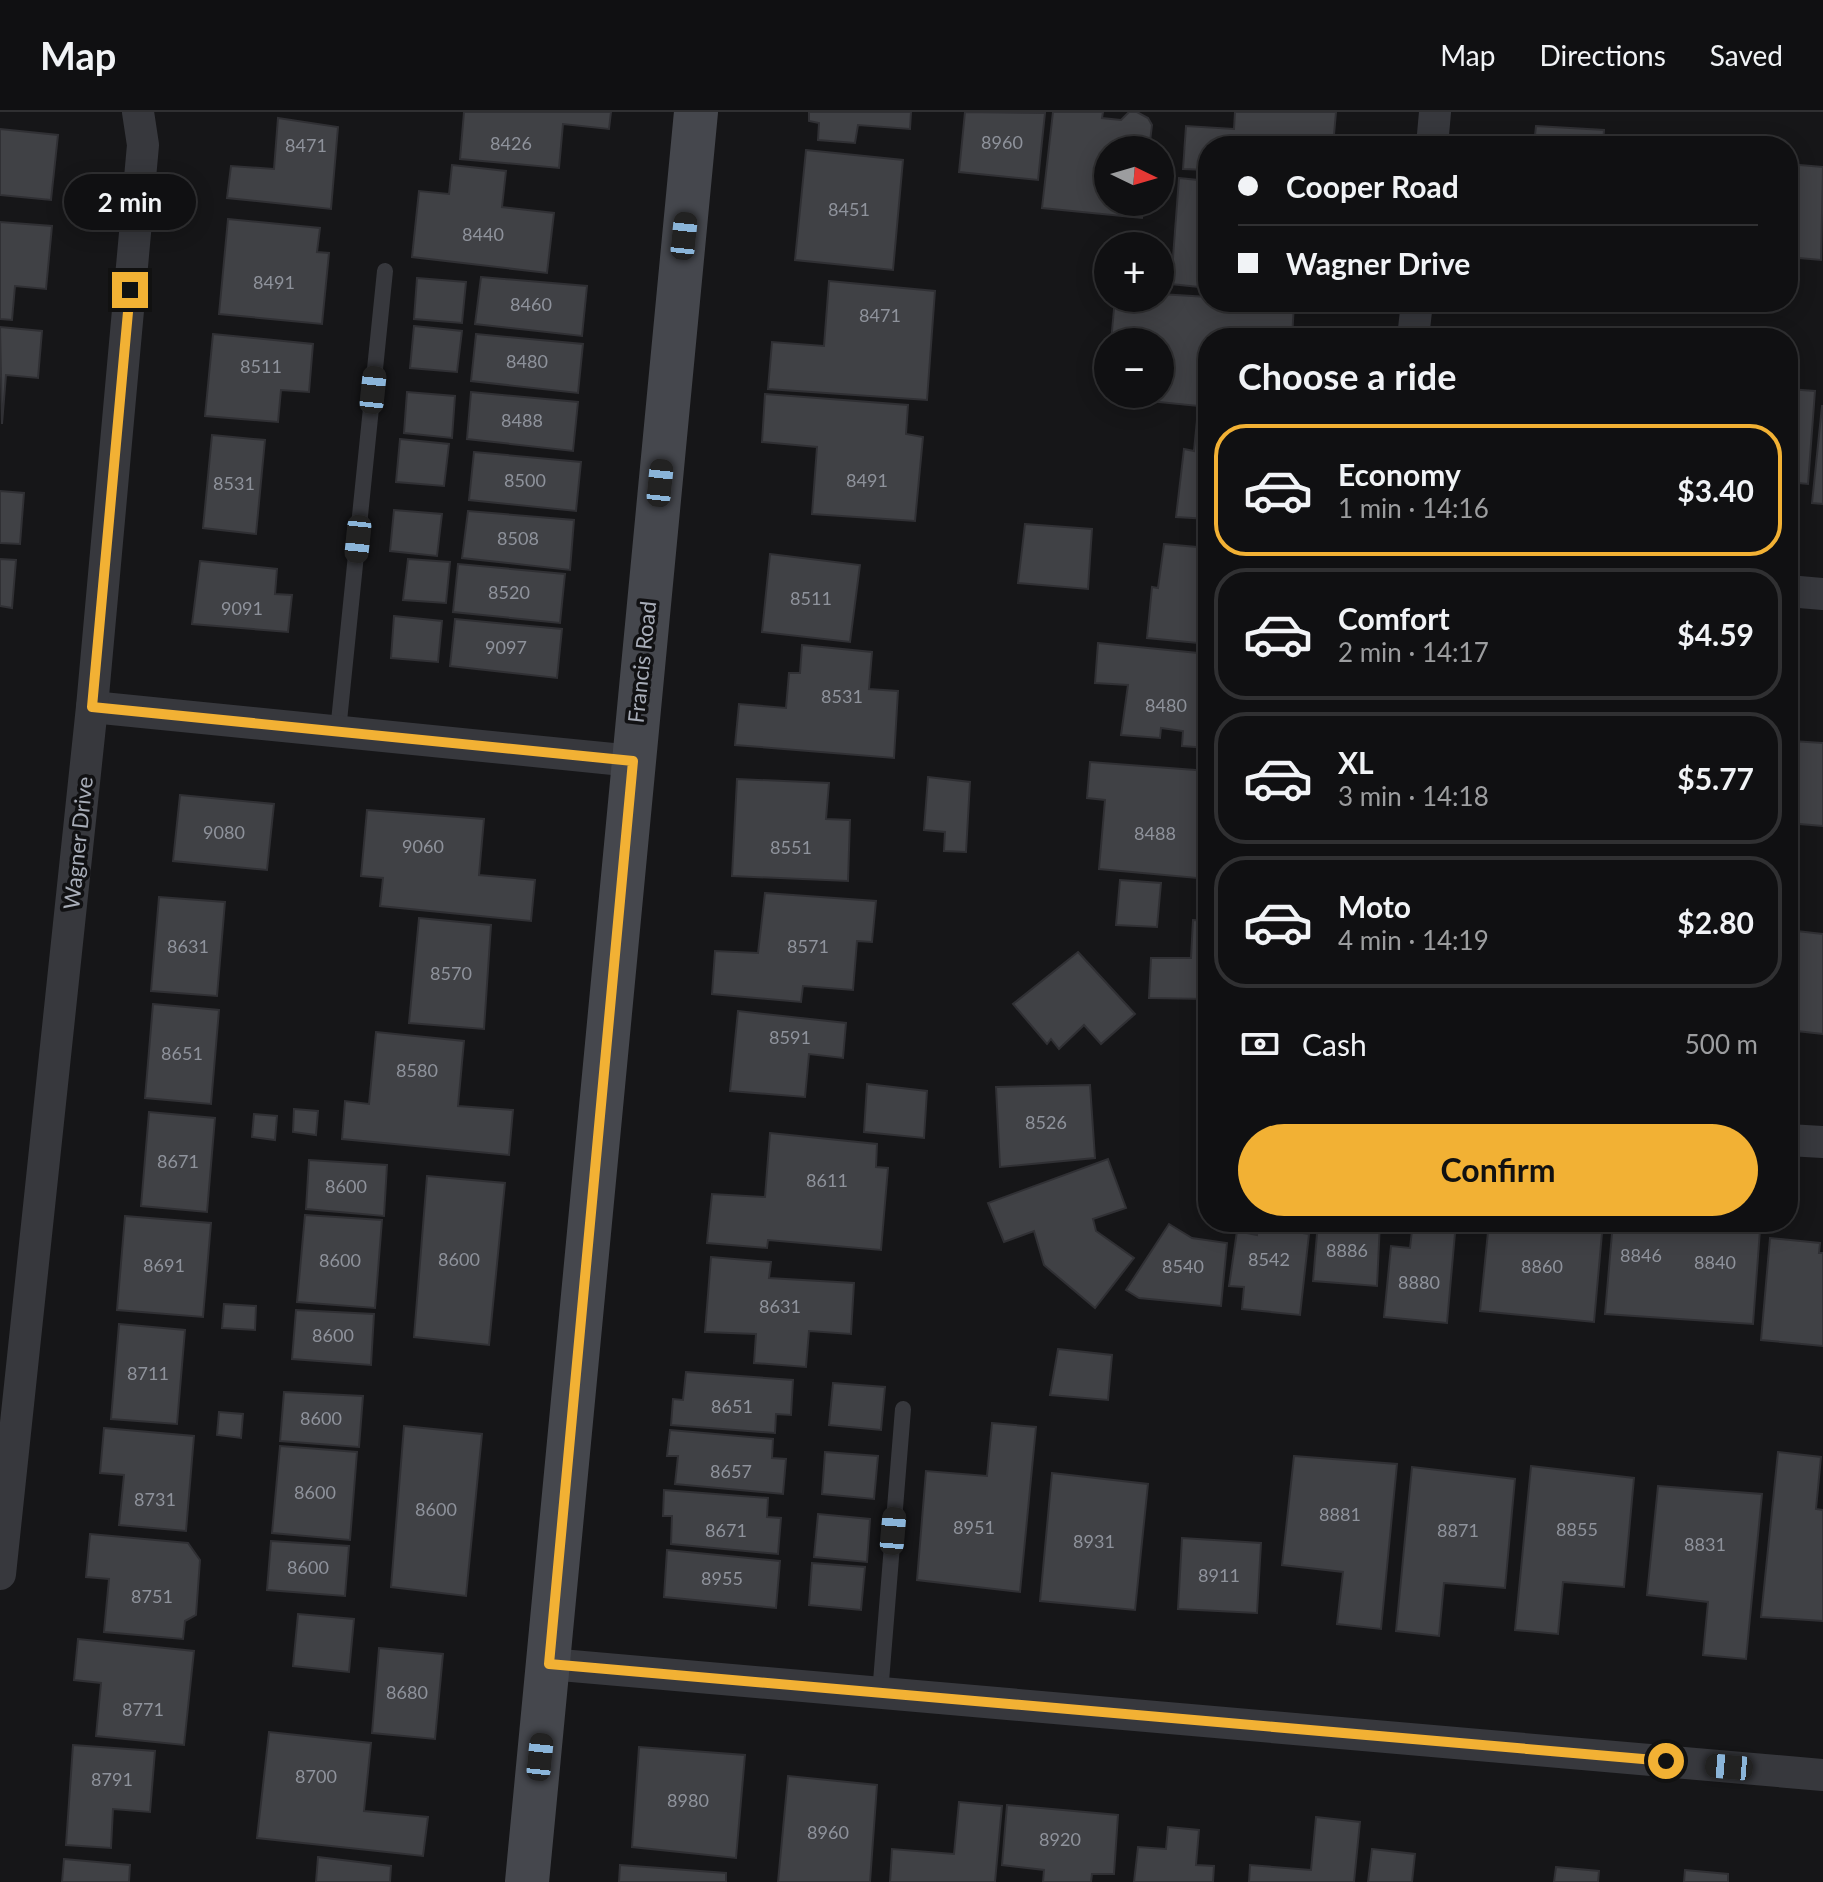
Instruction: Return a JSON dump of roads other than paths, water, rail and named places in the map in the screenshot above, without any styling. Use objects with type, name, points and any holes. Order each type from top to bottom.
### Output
[{"type":"street","name":"Wagner Drive","points":[[0,1574],[92,707],[143,145],[138,112]]},
{"type":"street","name":"Francis Road","points":[[527,1882],[696,112]]},
{"type":"street","points":[[1433,136],[1435,112]]},
{"type":"street","points":[[1798,592],[1823,594]]},
{"type":"street","points":[[92,707],[633,761]]},
{"type":"street","points":[[1798,1141],[1823,1142]]},
{"type":"street","points":[[549,1664],[1823,1775]]},
{"type":"lane","points":[[338,731],[385,271]]},
{"type":"lane","points":[[880,1694],[903,1409]]}]
